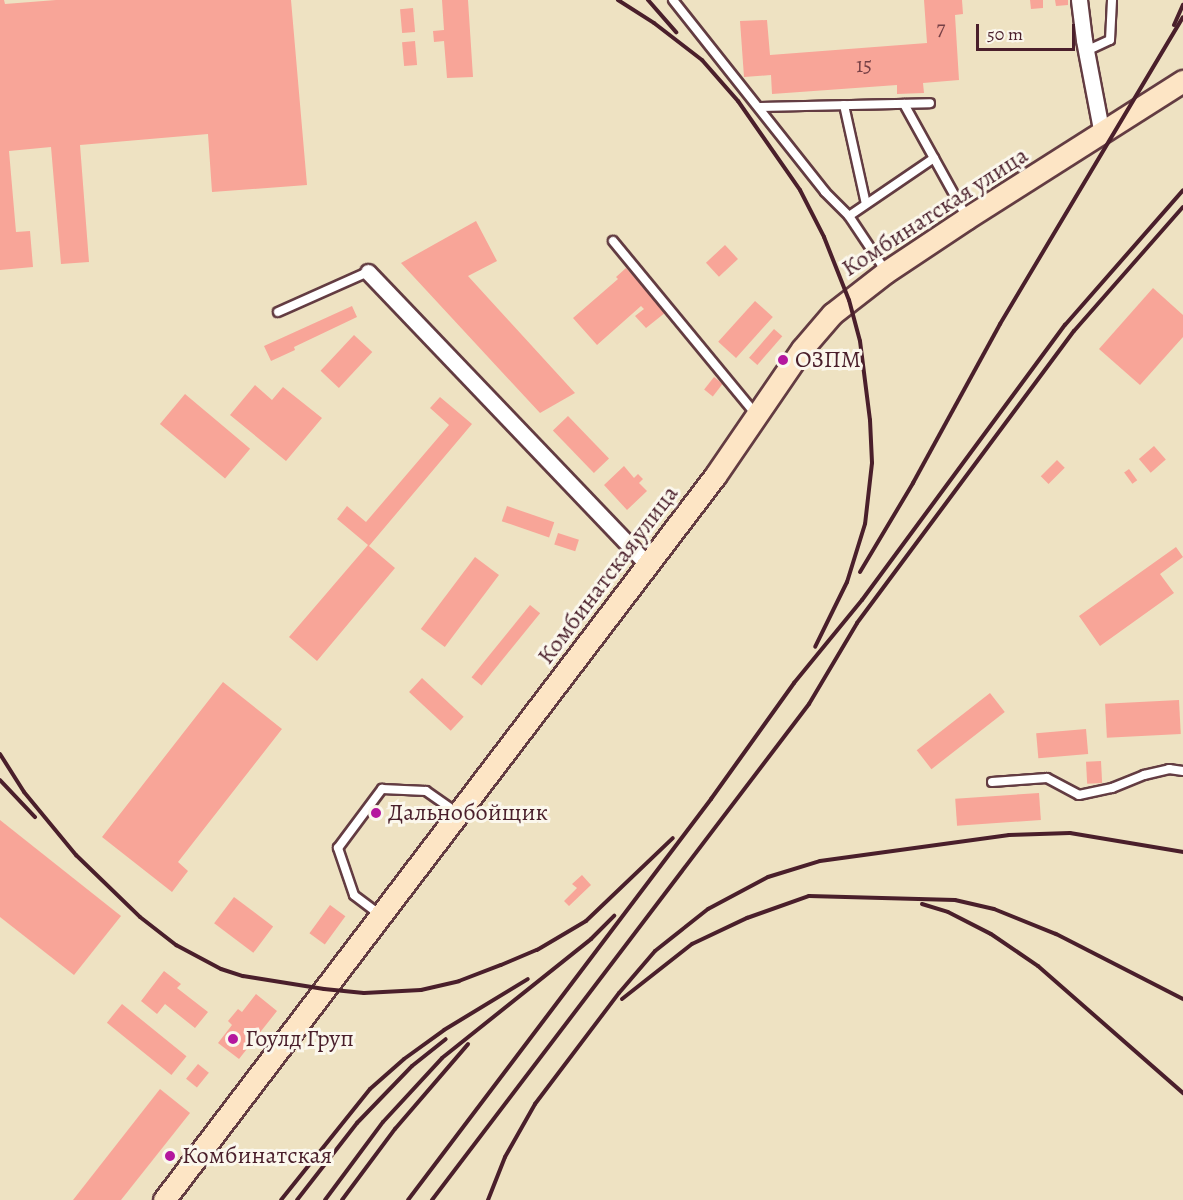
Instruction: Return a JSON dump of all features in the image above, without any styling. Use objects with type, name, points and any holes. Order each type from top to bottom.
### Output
[{"type":"main road","name":"Комбинатская улица","points":[[164,1200],[337,967],[381,915],[648,565],[758,416],[816,332],[832,314],[886,272],[967,218],[1183,81]]},
{"type":"street","points":[[1079,0],[1102,134]]},
{"type":"street","points":[[368,272],[648,565]]},
{"type":"lane","points":[[674,0],[825,192],[849,216],[886,272]]},
{"type":"lane","points":[[1086,51],[1110,40],[1112,0]]},
{"type":"lane","points":[[760,107],[930,103]]},
{"type":"lane","points":[[904,104],[967,218]]},
{"type":"lane","points":[[844,105],[866,204]]},
{"type":"lane","points":[[849,216],[934,158]]},
{"type":"lane","points":[[613,241],[758,416]]},
{"type":"lane","points":[[278,312],[368,272]]},
{"type":"lane","points":[[992,782],[1047,778],[1079,795],[1112,788],[1144,774],[1169,769],[1183,771]]},
{"type":"lane","points":[[381,915],[354,895],[338,848],[382,789],[426,791],[459,814]]},
{"type":"building","points":[[0,0],[4,0],[5,4],[56,0],[291,0],[307,185],[212,192],[208,134],[80,145],[89,262],[61,264],[51,147],[9,151],[16,232],[30,231],[33,267],[0,270]]},
{"type":"building","points":[[442,0],[468,0],[473,77],[447,78],[444,41],[434,42],[433,31],[444,30]]},
{"type":"building","points":[[924,0],[962,0],[963,14],[955,15],[959,80],[923,83],[924,93],[897,94],[897,85],[772,94],[771,75],[744,77],[740,21],[767,20],[770,55],[927,43]]},
{"type":"building","points":[[1030,0],[1043,0],[1043,8],[1031,9]]},
{"type":"building","points":[[1055,0],[1068,0],[1068,5],[1056,6]]},
{"type":"building","points":[[413,8],[415,32],[402,33],[400,9]]},
{"type":"building","points":[[415,41],[417,65],[404,66],[402,42]]},
{"type":"building","points":[[1012,159],[1017,168],[1005,175],[1000,166]]},
{"type":"building","points":[[476,221],[497,261],[468,276],[575,393],[540,413],[401,263]]},
{"type":"building","points":[[725,245],[738,259],[719,277],[706,263]]},
{"type":"building","points":[[626,268],[666,312],[646,328],[635,316],[644,309],[641,306],[597,345],[573,318],[618,279],[616,277]]},
{"type":"building","points":[[1153,288],[1183,315],[1183,337],[1140,385],[1099,349]]},
{"type":"building","points":[[755,301],[773,317],[736,358],[718,342]]},
{"type":"building","points":[[352,306],[357,317],[294,347],[295,350],[271,361],[264,346]]},
{"type":"building","points":[[774,329],[782,336],[757,365],[749,358]]},
{"type":"building","points":[[354,335],[372,352],[339,388],[321,371]]},
{"type":"building","points":[[714,377],[723,384],[713,396],[704,390]]},
{"type":"building","points":[[255,385],[272,400],[283,387],[322,418],[286,461],[230,415]]},
{"type":"building","points":[[185,394],[250,449],[225,479],[160,424]]},
{"type":"building","points":[[440,397],[472,424],[369,546],[395,568],[317,661],[289,637],[368,545],[337,519],[347,506],[366,522],[449,425],[430,408]]},
{"type":"building","points":[[568,416],[609,458],[594,473],[553,431]]},
{"type":"building","points":[[1154,446],[1166,460],[1151,473],[1139,459]]},
{"type":"building","points":[[1057,460],[1065,468],[1049,484],[1041,476]]},
{"type":"building","points":[[624,466],[634,478],[638,474],[643,479],[639,483],[647,491],[627,510],[604,485]]},
{"type":"building","points":[[1129,469],[1137,480],[1132,484],[1124,473]]},
{"type":"building","points":[[507,506],[554,522],[549,537],[502,521]]},
{"type":"building","points":[[558,533],[579,540],[575,551],[554,544]]},
{"type":"building","points":[[1176,547],[1183,557],[1160,574],[1174,593],[1100,646],[1079,616]]},
{"type":"building","points":[[475,557],[499,575],[445,647],[421,629]]},
{"type":"building","points":[[530,605],[540,613],[482,685],[471,677]]},
{"type":"building","points":[[422,678],[464,717],[451,731],[409,692]]},
{"type":"building","points":[[223,682],[282,729],[178,862],[188,871],[172,892],[102,837]]},
{"type":"building","points":[[990,693],[1005,712],[931,769],[917,750]]},
{"type":"building","points":[[1179,700],[1181,734],[1107,738],[1105,704]]},
{"type":"building","points":[[1086,729],[1088,754],[1038,758],[1036,733]]},
{"type":"building","points":[[1101,761],[1102,783],[1087,784],[1086,762]]},
{"type":"building","points":[[1039,793],[1041,820],[957,826],[955,799]]},
{"type":"building","points":[[0,820],[121,916],[74,975],[0,917]]},
{"type":"building","points":[[582,875],[591,885],[569,906],[564,901],[577,888],[572,884]]},
{"type":"building","points":[[234,897],[273,926],[253,953],[214,923]]},
{"type":"building","points":[[330,905],[345,916],[325,944],[309,933]]},
{"type":"building","points":[[164,971],[181,984],[177,988],[208,1012],[195,1028],[165,1004],[157,1014],[141,1001]]},
{"type":"building","points":[[256,994],[277,1011],[239,1059],[218,1043],[232,1025],[228,1021],[238,1009],[242,1012]]},
{"type":"building","points":[[122,1004],[187,1056],[171,1075],[107,1023]]},
{"type":"building","points":[[198,1064],[209,1073],[197,1088],[186,1079]]},
{"type":"building","points":[[160,1089],[190,1113],[121,1200],[73,1200]]},
{"type":"railway","points":[[618,0],[654,23],[702,60],[738,101],[800,190],[824,237],[849,300],[860,341],[870,420],[872,463],[865,524],[847,582],[815,647]]},
{"type":"railway","points":[[648,0],[676,32]]},
{"type":"railway","points":[[1174,25],[1183,5]]},
{"type":"railway","points":[[860,572],[913,483],[1000,324],[1183,17]]},
{"type":"railway","points":[[408,1200],[711,799],[794,683],[862,600],[1065,325],[1183,190]]},
{"type":"railway","points":[[432,1200],[809,704],[857,623],[1074,331],[1183,207]]},
{"type":"railway","points":[[0,754],[24,792],[76,855],[140,917],[176,945],[221,969],[243,976],[324,989],[364,993],[421,990],[459,981],[537,950],[586,921],[673,838]]},
{"type":"railway","points":[[0,780],[35,817]]},
{"type":"railway","points":[[488,1200],[505,1157],[535,1104],[619,993],[655,951],[708,909],[768,877],[820,861],[1009,835],[1070,833],[1183,852]]},
{"type":"railway","points":[[622,999],[692,944],[747,918],[809,896],[955,900],[994,909],[1056,934],[1183,999]]},
{"type":"railway","points":[[922,904],[948,912],[991,934],[1038,966],[1183,1093]]},
{"type":"railway","points":[[325,1200],[383,1122],[442,1058],[591,939],[614,916]]},
{"type":"railway","points":[[281,1200],[370,1089],[404,1059],[444,1030],[528,979]]},
{"type":"railway","points":[[297,1200],[357,1123],[412,1066],[446,1039]]},
{"type":"railway","points":[[342,1200],[395,1129],[468,1044]]},
{"type":"place","name":"ОЗПМ","points":[[783,360]]},
{"type":"place","name":"Дальнобойщик","points":[[376,813]]},
{"type":"place","name":"Гоулд Груп","points":[[233,1039]]},
{"type":"place","name":"Комбинатская","points":[[170,1156]]}]
